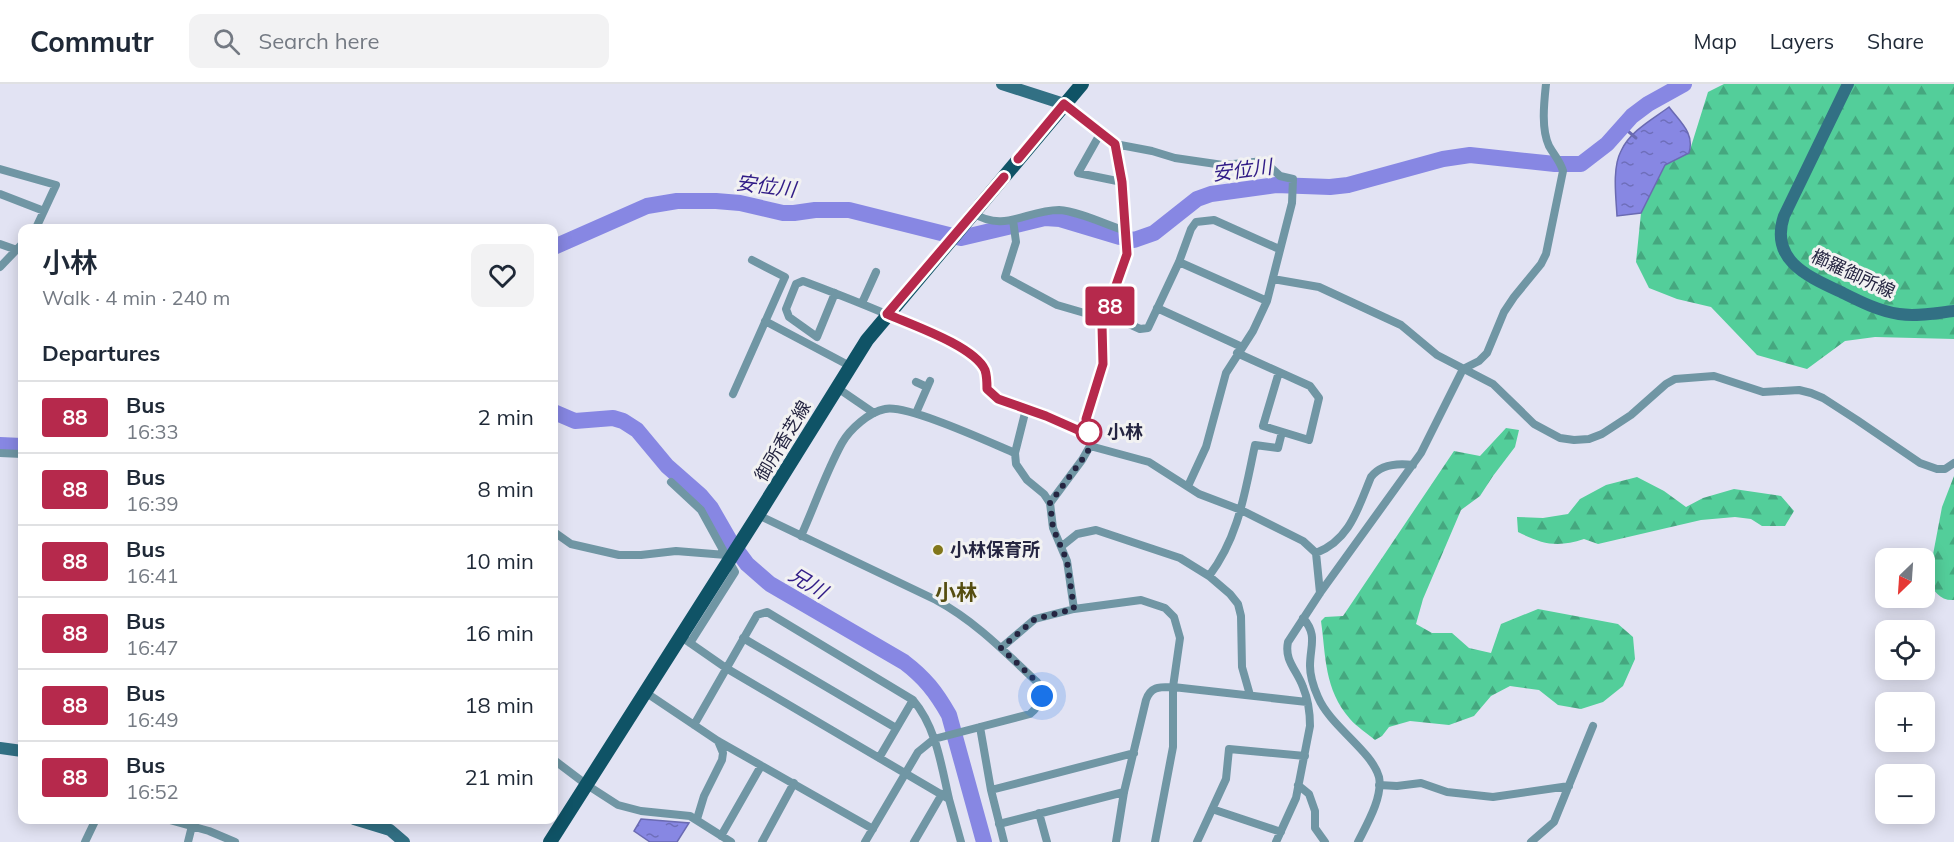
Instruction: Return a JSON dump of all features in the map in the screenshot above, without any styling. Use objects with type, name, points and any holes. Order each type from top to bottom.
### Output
[{"type":"main road","points":[[1002,84],[1064,104]]},
{"type":"main road","name":"御所香芝線","points":[[550,842],[645,692],[685,640],[726,562],[741,543],[850,366],[887,314],[1082,84]]},
{"type":"main road","name":"櫛羅御所線","points":[[1848,84],[1784,216],[1780,235],[1785,253],[1797,268],[1814,280],[1886,312],[1915,315],[1954,311]]},
{"type":"main road","points":[[0,748],[18,750]]},
{"type":"main road","points":[[370,824],[390,830],[404,842]]},
{"type":"street","points":[[1276,842],[1291,811],[1310,726],[1304,688],[1288,661],[1286,651],[1288,642],[1320,593],[1413,465],[1430,439],[1463,369],[1479,361],[1486,353],[1504,312],[1541,264],[1549,245],[1563,171],[1560,160],[1547,140],[1544,112],[1546,84]]},
{"type":"street","points":[[1064,104],[1115,144],[1152,150],[1175,158],[1223,165],[1264,161],[1280,176],[1293,179],[1294,192],[1267,301],[1253,331],[1226,373],[1206,447],[1188,486]]},
{"type":"street","points":[[1100,134],[1078,173],[1122,182]]},
{"type":"street","points":[[1050,503],[1090,446],[1086,419],[1103,364],[1106,318],[1124,266],[1127,244],[1122,182],[1115,144]]},
{"type":"street","points":[[0,169],[56,185],[38,224]]},
{"type":"street","points":[[0,194],[44,211]]},
{"type":"street","points":[[973,213],[993,222],[1013,221],[1049,211],[1062,210],[1126,231]]},
{"type":"street","points":[[1013,221],[1016,233],[1014,253],[1005,277],[1058,305],[1140,329],[1149,327],[1196,222],[1214,220],[1279,249]]},
{"type":"street","points":[[0,244],[18,247]]},
{"type":"street","points":[[0,267],[18,249]]},
{"type":"street","points":[[733,394],[785,277],[752,260]]},
{"type":"street","points":[[1179,261],[1267,301]]},
{"type":"street","points":[[862,303],[876,272]]},
{"type":"street","points":[[1273,279],[1329,290],[1401,325],[1431,351],[1493,384],[1533,424],[1560,438],[1582,440],[1602,434],[1631,415],[1666,384],[1675,379],[1714,376],[1763,392],[1799,390],[1811,393],[1823,398],[1920,463],[1937,470],[1945,469],[1954,463]]},
{"type":"street","points":[[836,293],[817,337],[789,317],[786,309],[796,284],[803,282],[836,293],[862,303],[969,352],[984,368],[987,389],[991,395],[1089,435]]},
{"type":"street","points":[[1157,308],[1310,386],[1319,398],[1309,440],[1263,426],[1279,372]]},
{"type":"street","points":[[765,321],[850,366]]},
{"type":"street","points":[[916,381],[928,384],[916,413]]},
{"type":"street","points":[[836,387],[874,413]]},
{"type":"street","points":[[801,536],[843,442],[857,425],[874,413],[885,409],[895,409],[916,413],[1015,453]]},
{"type":"street","points":[[1026,409],[1015,453],[1016,464],[1020,472],[1044,494],[1050,503],[1053,528],[1067,561],[1074,609]]},
{"type":"street","points":[[1209,576],[1228,546],[1241,510],[1255,445],[1278,448],[1282,432]]},
{"type":"street","points":[[1090,446],[1149,462],[1210,499],[1241,510],[1303,541],[1316,553],[1320,593]]},
{"type":"street","points":[[0,453],[18,454]]},
{"type":"street","points":[[1316,553],[1335,543],[1351,524],[1376,470],[1393,465],[1413,465]]},
{"type":"street","points":[[671,482],[701,510],[726,562]]},
{"type":"street","points":[[758,515],[944,604],[974,624],[1041,688],[1042,696],[1030,714],[938,738],[918,752],[865,842]]},
{"type":"street","points":[[1062,546],[1077,534],[1096,530],[1180,558],[1209,576],[1238,604],[1241,616],[1242,667],[1250,695]]},
{"type":"street","points":[[558,535],[571,544],[619,555],[683,552],[726,562]]},
{"type":"street","points":[[1001,648],[1035,619],[1074,609],[1141,600],[1153,602],[1165,608],[1174,617],[1180,638],[1173,687],[1173,747],[1155,842]]},
{"type":"street","points":[[694,725],[757,615],[767,612],[913,699],[938,738],[946,796],[961,842]]},
{"type":"street","points":[[1303,618],[1312,630],[1310,666],[1317,695],[1331,720],[1374,766],[1379,777],[1374,806],[1359,842]]},
{"type":"street","points":[[743,638],[896,728]]},
{"type":"street","points":[[685,640],[726,668],[946,796]]},
{"type":"street","points":[[1116,842],[1124,792],[1148,694],[1159,687],[1173,687],[1307,702]]},
{"type":"street","points":[[645,692],[718,741],[873,829]]},
{"type":"street","points":[[879,758],[913,699]]},
{"type":"street","points":[[1531,842],[1554,822],[1593,726]]},
{"type":"street","points":[[980,727],[1004,842]]},
{"type":"street","points":[[697,819],[704,796],[722,760],[723,753],[718,741]]},
{"type":"street","points":[[1197,842],[1226,780],[1229,749],[1305,756]]},
{"type":"street","points":[[992,790],[1134,753]]},
{"type":"street","points":[[558,763],[618,805],[681,814],[697,819],[732,842]]},
{"type":"street","points":[[721,836],[761,765]]},
{"type":"street","points":[[762,842],[794,783]]},
{"type":"street","points":[[1379,785],[1397,786],[1421,783],[1447,792],[1493,797],[1569,786]]},
{"type":"street","points":[[1298,785],[1310,794],[1315,811],[1314,842]]},
{"type":"street","points":[[999,824],[1124,792]]},
{"type":"street","points":[[914,842],[946,796]]},
{"type":"street","points":[[1212,809],[1281,832]]},
{"type":"street","points":[[1039,813],[1047,842]]},
{"type":"street","points":[[85,842],[94,824]]},
{"type":"street","points":[[185,824],[235,842]]},
{"type":"street","points":[[189,842],[192,826]]},
{"type":"street","points":[[1316,828],[1325,842]]},
{"type":"green space","points":[[1724,84],[1954,84],[1954,339],[1875,337],[1845,341],[1807,369],[1757,355],[1711,307],[1677,299],[1649,288],[1636,262],[1641,213],[1665,165],[1689,153],[1708,92]]},
{"type":"green space","points":[[1506,428],[1519,430],[1515,447],[1480,496],[1461,510],[1423,599],[1416,624],[1432,633],[1452,633],[1469,648],[1491,653],[1501,624],[1538,609],[1618,624],[1633,637],[1635,659],[1623,686],[1603,702],[1581,709],[1558,705],[1539,690],[1510,686],[1491,696],[1474,716],[1449,725],[1410,721],[1389,727],[1382,736],[1375,740],[1350,719],[1335,696],[1328,672],[1321,621],[1325,617],[1343,616],[1454,451],[1480,456]]},
{"type":"green space","points":[[1954,476],[1954,600],[1945,599],[1935,592],[1934,548],[1942,507]]},
{"type":"green space","points":[[1637,477],[1664,491],[1686,507],[1703,498],[1734,489],[1781,496],[1794,511],[1785,526],[1762,526],[1751,519],[1735,517],[1701,520],[1598,544],[1584,539],[1558,544],[1550,543],[1518,532],[1517,517],[1543,518],[1568,514],[1580,499],[1606,485]]},
{"type":"water","points":[[1669,107],[1688,134],[1689,153],[1665,165],[1641,213],[1617,216],[1616,166],[1621,151],[1636,131]]},
{"type":"water","points":[[641,819],[689,823],[677,842],[650,842],[634,831]]},
{"type":"waterway","name":"安位川","points":[[558,245],[647,206],[677,201],[740,203],[783,213],[849,210],[961,238],[1045,218],[1060,219],[1134,240],[1154,233],[1197,199],[1211,194],[1276,185],[1330,187],[1348,185],[1443,159],[1470,155],[1555,164],[1581,164],[1607,144],[1632,116],[1648,104],[1684,84]]},
{"type":"waterway","points":[[1622,126],[1636,138]]},
{"type":"waterway","name":"兄川","points":[[558,414],[575,421],[613,418],[637,430],[667,466],[700,495],[711,508],[730,541],[747,564],[770,584],[904,662],[924,680],[935,692],[949,715],[984,842]]},
{"type":"waterway","name":"安位川","points":[[0,445],[18,446]]},
{"type":"bus line","name":"88","points":[[1004,177],[887,314],[969,352],[984,368],[987,389],[991,395],[1089,435],[1086,419],[1088,407],[1103,364],[1102,325],[1127,254],[1122,182],[1115,144],[1064,104],[1018,159]]},
{"type":"place","name":"小林","points":[[1089,432]]},
{"type":"place","name":"小林保育所","points":[[938,550]]},
{"type":"district","name":"小林","points":[[956,593]]},
{"type":"route","points":[[1042,696],[1037,682],[1001,648],[1042,615],[1074,609],[1067,561],[1053,528],[1050,503],[1087,453],[1090,446],[1089,432]]}]
